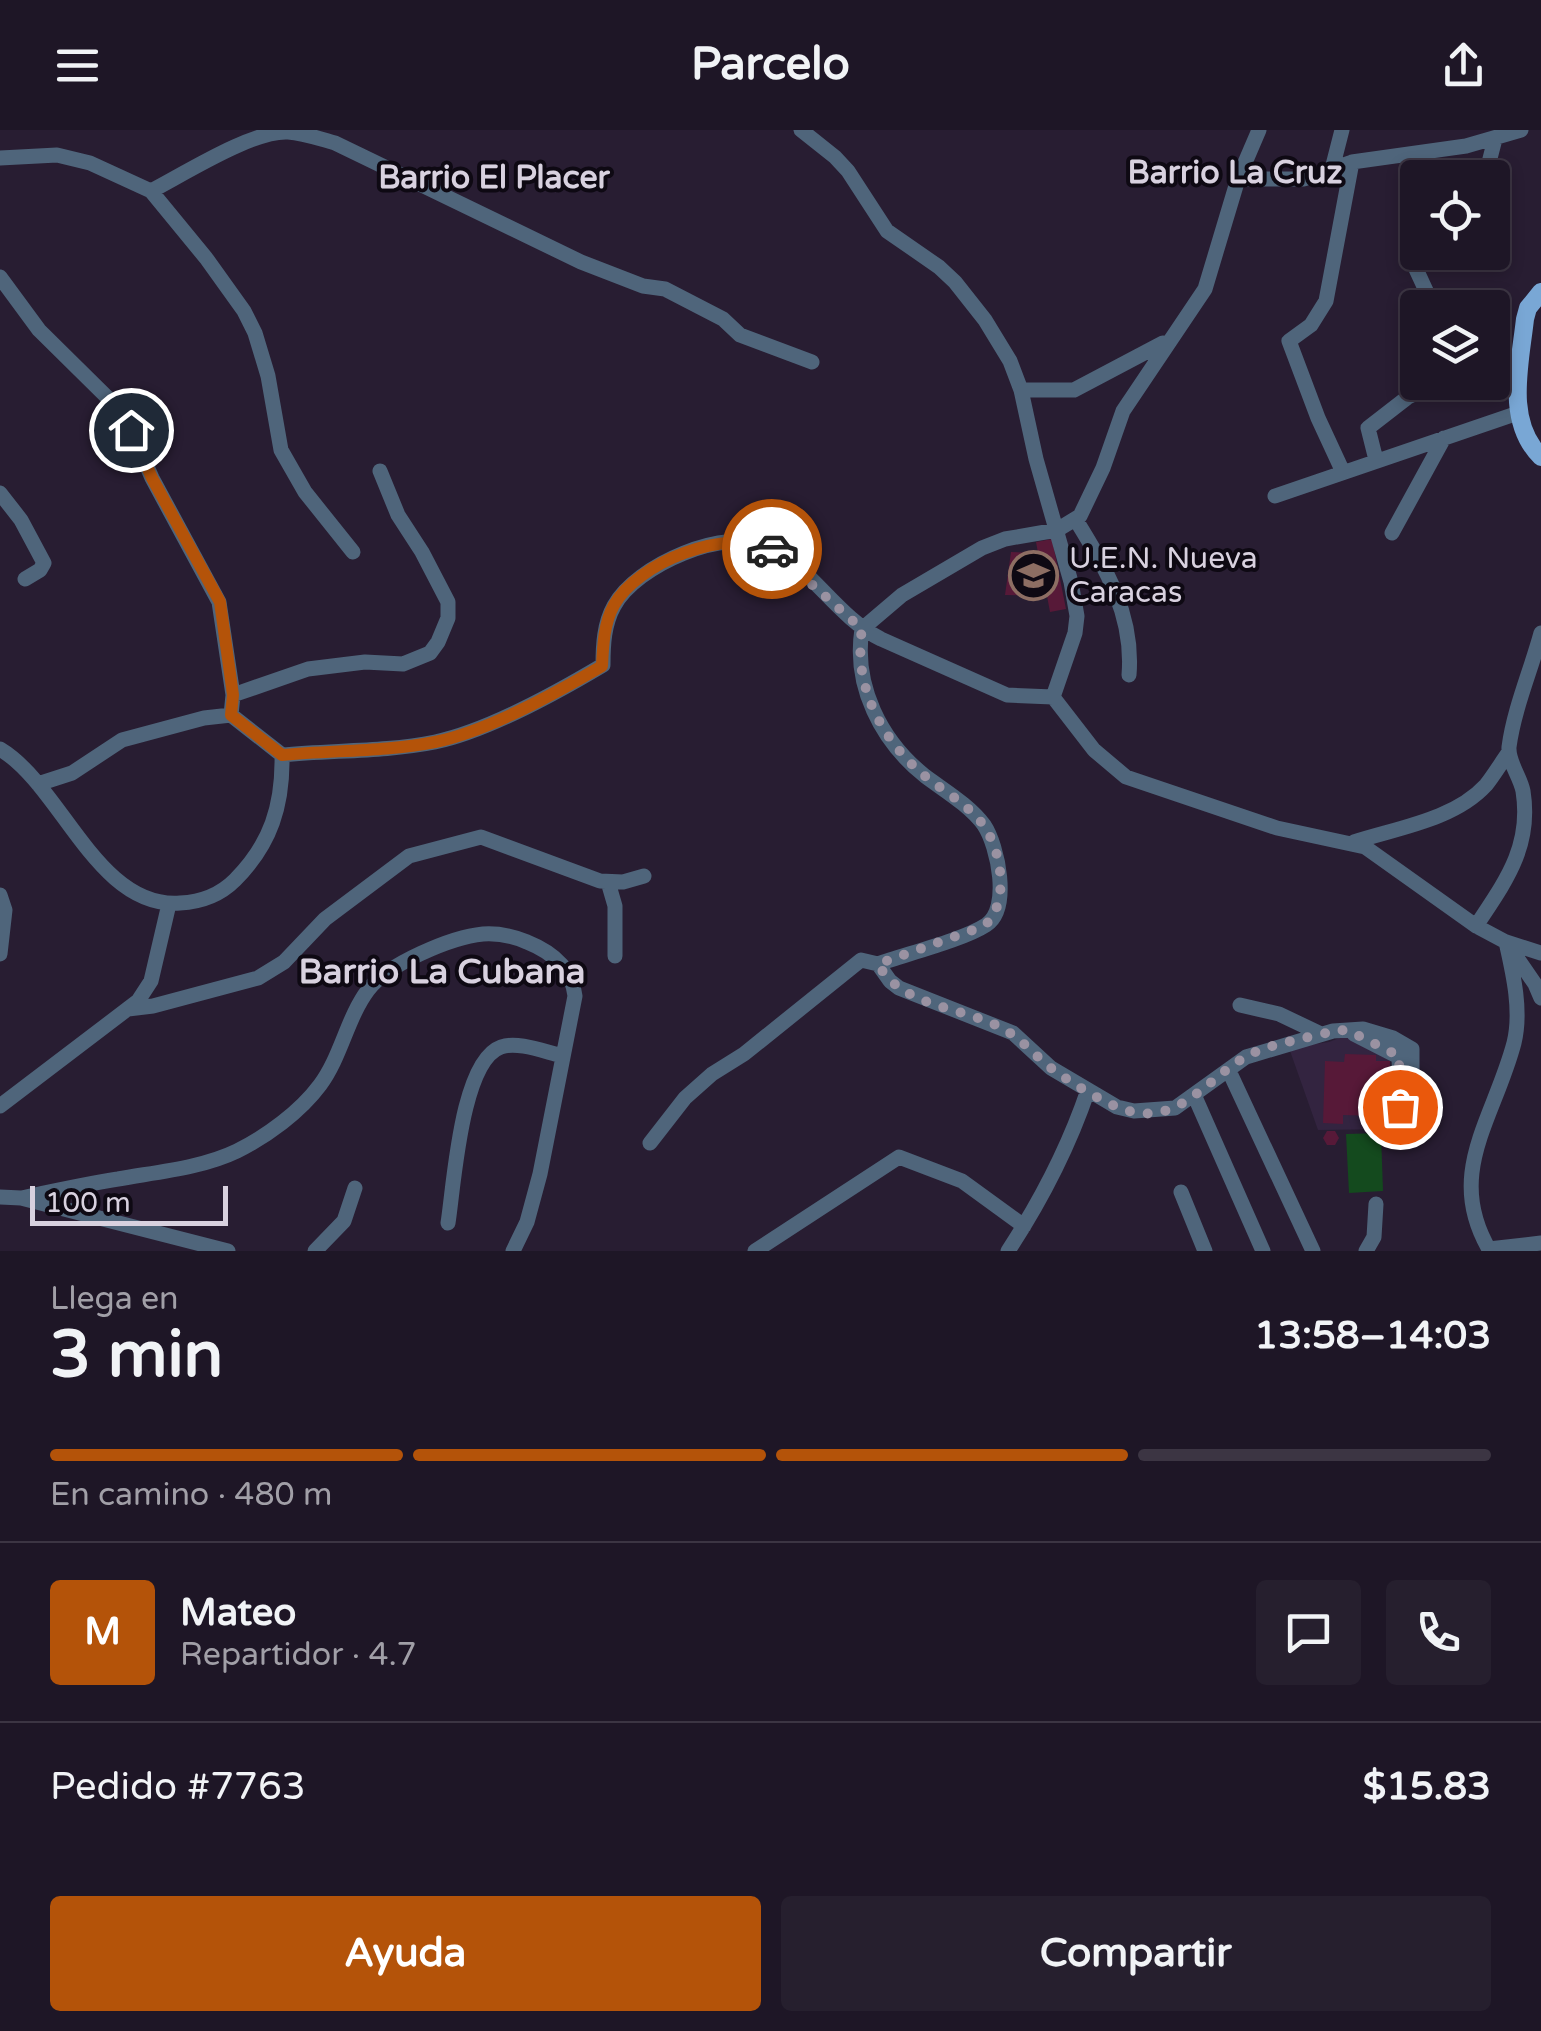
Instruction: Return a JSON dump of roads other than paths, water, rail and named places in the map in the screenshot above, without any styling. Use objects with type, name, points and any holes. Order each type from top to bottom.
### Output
[{"type":"main road","points":[[1541,292],[1528,308],[1525,319],[1518,413],[1528,442],[1541,457]]},
{"type":"street","points":[[801,130],[848,171],[887,231],[954,282],[999,342],[1021,390],[1076,616],[1075,633],[1053,697]]},
{"type":"street","points":[[650,1143],[685,1098],[712,1074],[744,1054],[862,960],[878,964],[984,926],[998,908],[1001,893],[992,839],[983,824],[908,761],[878,719],[861,678],[862,629],[902,595],[982,548],[1005,539],[1057,530],[1076,520],[1088,506],[1123,411],[1205,289],[1238,179],[1259,130]]},
{"type":"street","points":[[1332,169],[1342,130]]},
{"type":"street","points":[[1238,179],[1290,181],[1352,162],[1495,139],[1521,130]]},
{"type":"street","points":[[150,191],[259,136],[292,132],[317,138],[580,262],[643,286],[665,290],[722,319],[740,335],[812,362]]},
{"type":"street","points":[[1490,160],[1495,139]]},
{"type":"street","points":[[0,158],[58,155],[90,163],[150,191],[206,258],[244,312],[268,376],[281,450],[305,492],[353,552]]},
{"type":"street","points":[[1344,472],[1318,418],[1289,341],[1311,325],[1326,302],[1352,162]]},
{"type":"street","points":[[0,277],[39,330],[118,408],[131,430],[152,478],[220,602],[233,695],[231,715]]},
{"type":"street","points":[[1021,390],[1074,390],[1171,338]]},
{"type":"street","points":[[1376,460],[1368,428],[1404,400]]},
{"type":"street","points":[[1275,496],[1518,413]]},
{"type":"street","points":[[1392,534],[1444,438]]},
{"type":"street","points":[[233,695],[308,668],[365,662],[403,664],[430,652],[438,642],[448,618],[448,602],[398,515],[380,471]]},
{"type":"street","points":[[0,493],[21,520],[44,562],[40,570],[25,579]]},
{"type":"street","points":[[1076,520],[1121,602],[1130,646],[1128,674]]},
{"type":"street","points":[[38,784],[72,773],[122,740],[204,718],[231,715],[282,755],[377,750],[436,742],[556,693],[602,666],[607,624],[614,605],[634,582],[662,563],[702,548],[752,541],[783,555],[862,629],[1007,695],[1053,697],[1094,750],[1126,777],[1277,828],[1353,842],[1377,854],[1410,882],[1476,926],[1506,942],[1541,953]]},
{"type":"street","points":[[1353,842],[1428,820],[1460,805],[1487,784],[1508,752],[1541,634]]},
{"type":"street","points":[[0,748],[38,784],[92,855],[115,878],[130,890],[168,904],[207,899],[222,891],[257,854],[278,812],[282,755]]},
{"type":"street","points":[[1476,926],[1511,874],[1524,841],[1522,785],[1508,752]]},
{"type":"street","points":[[128,1008],[153,1006],[258,978],[284,962],[326,919],[409,856],[481,837],[556,867],[608,882],[644,876]]},
{"type":"street","points":[[608,882],[615,906],[615,956]]},
{"type":"street","points":[[0,895],[5,910],[0,954]]},
{"type":"street","points":[[0,1106],[138,1001],[151,981],[168,904]]},
{"type":"street","points":[[21,1198],[161,1172],[236,1152],[274,1127],[318,1088],[368,989],[380,978],[424,953],[467,936],[514,936],[541,948],[568,971],[575,996],[540,1174],[527,1222],[513,1251]]},
{"type":"street","points":[[1506,942],[1541,998]]},
{"type":"street","points":[[1506,942],[1514,982],[1515,1041],[1469,1178],[1473,1218],[1490,1250],[1541,1244]]},
{"type":"street","points":[[878,964],[890,982],[909,993],[1013,1034],[1052,1068],[1117,1107],[1134,1112],[1175,1108],[1246,1057],[1334,1032],[1363,1029],[1393,1038],[1412,1049],[1412,1070],[1400,1107],[1399,1056],[1334,1032],[1279,1014],[1240,1005]]},
{"type":"street","points":[[448,1223],[470,1090],[486,1058],[502,1046],[562,1056]]},
{"type":"street","points":[[1229,1070],[1314,1251]]},
{"type":"street","points":[[1008,1251],[1070,1144],[1088,1090]]},
{"type":"street","points":[[1195,1097],[1263,1251]]},
{"type":"street","points":[[755,1251],[899,1156],[962,1181],[1024,1226]]},
{"type":"street","points":[[315,1251],[344,1221],[354,1188]]},
{"type":"street","points":[[1181,1192],[1205,1251]]},
{"type":"street","points":[[0,1197],[21,1198],[228,1251]]},
{"type":"street","points":[[1366,1251],[1374,1237],[1376,1204]]},
{"type":"place","name":"U.E.N. Nueva Caracas","points":[[1034,575]]},
{"type":"district","name":"Barrio La Cruz","points":[[1235,172]]},
{"type":"district","name":"Barrio El Placer","points":[[494,177]]},
{"type":"district","name":"Barrio La Cubana","points":[[442,971]]}]
